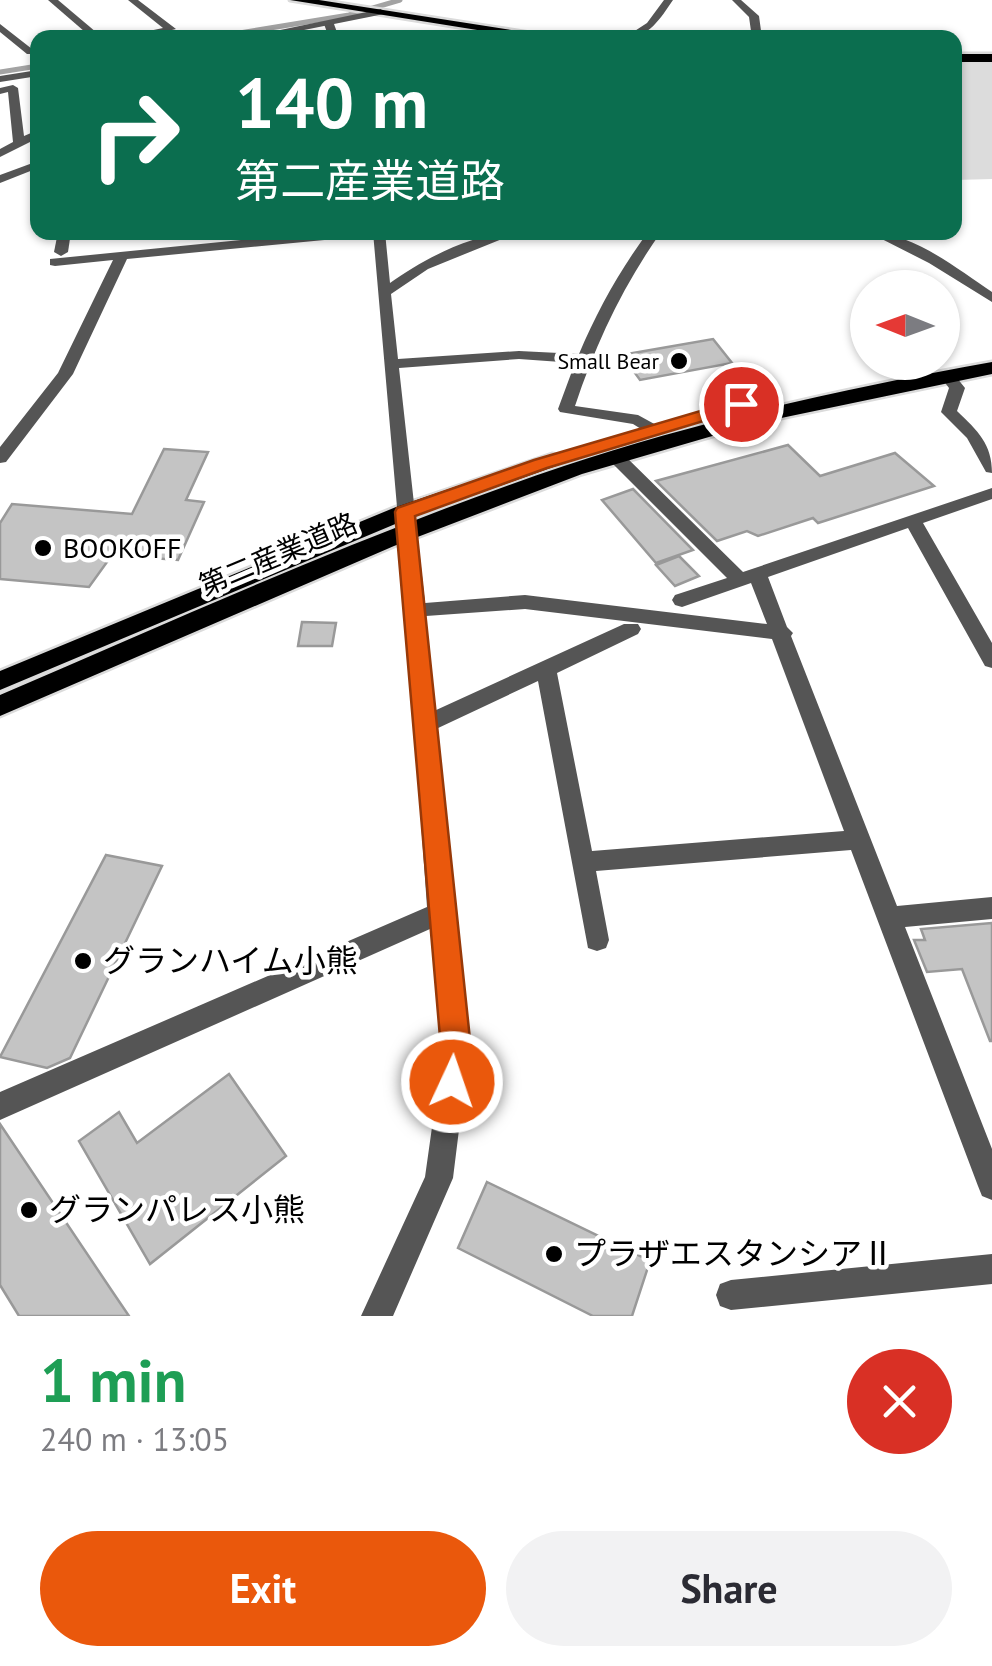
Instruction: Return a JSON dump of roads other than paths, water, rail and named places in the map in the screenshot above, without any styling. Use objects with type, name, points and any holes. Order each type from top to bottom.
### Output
[{"type":"main road","points":[[296,0],[501,30]]},
{"type":"main road","points":[[962,58],[992,58]]},
{"type":"main road","name":"第二産業道路","points":[[960,363],[992,354]]},
{"type":"main road","name":"第二産業道路","points":[[960,367],[992,368]]},
{"type":"main road","name":"第二産業道路","points":[[0,681],[652,429],[741,404],[873,380]]},
{"type":"main road","name":"第二産業道路","points":[[0,706],[406,522],[750,418],[895,380]]},
{"type":"street","points":[[52,0],[88,30]]},
{"type":"street","points":[[132,0],[171,29],[165,30]]},
{"type":"street","points":[[642,30],[669,0]]},
{"type":"street","points":[[736,0],[754,16],[756,30]]},
{"type":"street","points":[[293,30],[376,12]]},
{"type":"street","points":[[329,24],[331,30]]},
{"type":"street","points":[[0,27],[30,52]]},
{"type":"street","points":[[0,79],[30,73]]},
{"type":"street","points":[[0,91],[13,88],[18,144]]},
{"type":"street","points":[[0,154],[30,137]]},
{"type":"street","points":[[0,180],[30,167]]},
{"type":"street","points":[[63,240],[58,257],[122,256],[285,240]]},
{"type":"street","points":[[378,1316],[439,1178],[456,1049],[440,913],[416,610],[380,240]]},
{"type":"street","points":[[384,294],[423,266],[474,240]]},
{"type":"street","points":[[648,240],[583,359],[566,408],[638,420],[652,429]]},
{"type":"street","points":[[891,240],[934,260],[992,298]]},
{"type":"street","points":[[0,458],[65,374],[122,256]]},
{"type":"street","points":[[391,364],[518,355],[583,359]]},
{"type":"street","points":[[952,380],[957,388],[949,412],[974,436],[992,468]]},
{"type":"street","points":[[616,458],[749,579],[783,633],[992,1186]]},
{"type":"street","points":[[682,600],[992,493]]},
{"type":"street","points":[[912,519],[986,641],[992,661]]},
{"type":"street","points":[[416,610],[525,602],[783,633]]},
{"type":"street","points":[[426,724],[631,629]]},
{"type":"street","points":[[546,668],[596,940]]},
{"type":"street","points":[[582,862],[860,838]]},
{"type":"street","points":[[890,918],[992,908]]},
{"type":"street","points":[[0,1106],[440,913]]},
{"type":"street","points":[[731,1295],[992,1270]]},
{"type":"waterway","points":[[258,30],[349,15],[400,0]]},
{"type":"waterway","points":[[0,72],[30,67]]},
{"type":"place","name":"Small Bear","points":[[679,361]]},
{"type":"place","name":"BOOKOFF","points":[[43,548]]},
{"type":"place","name":"グランハイム小熊","points":[[83,961]]},
{"type":"place","name":"グランパレス小熊","points":[[29,1210]]},
{"type":"place","name":"プラザエスタンシアⅡ","points":[[554,1254]]}]
